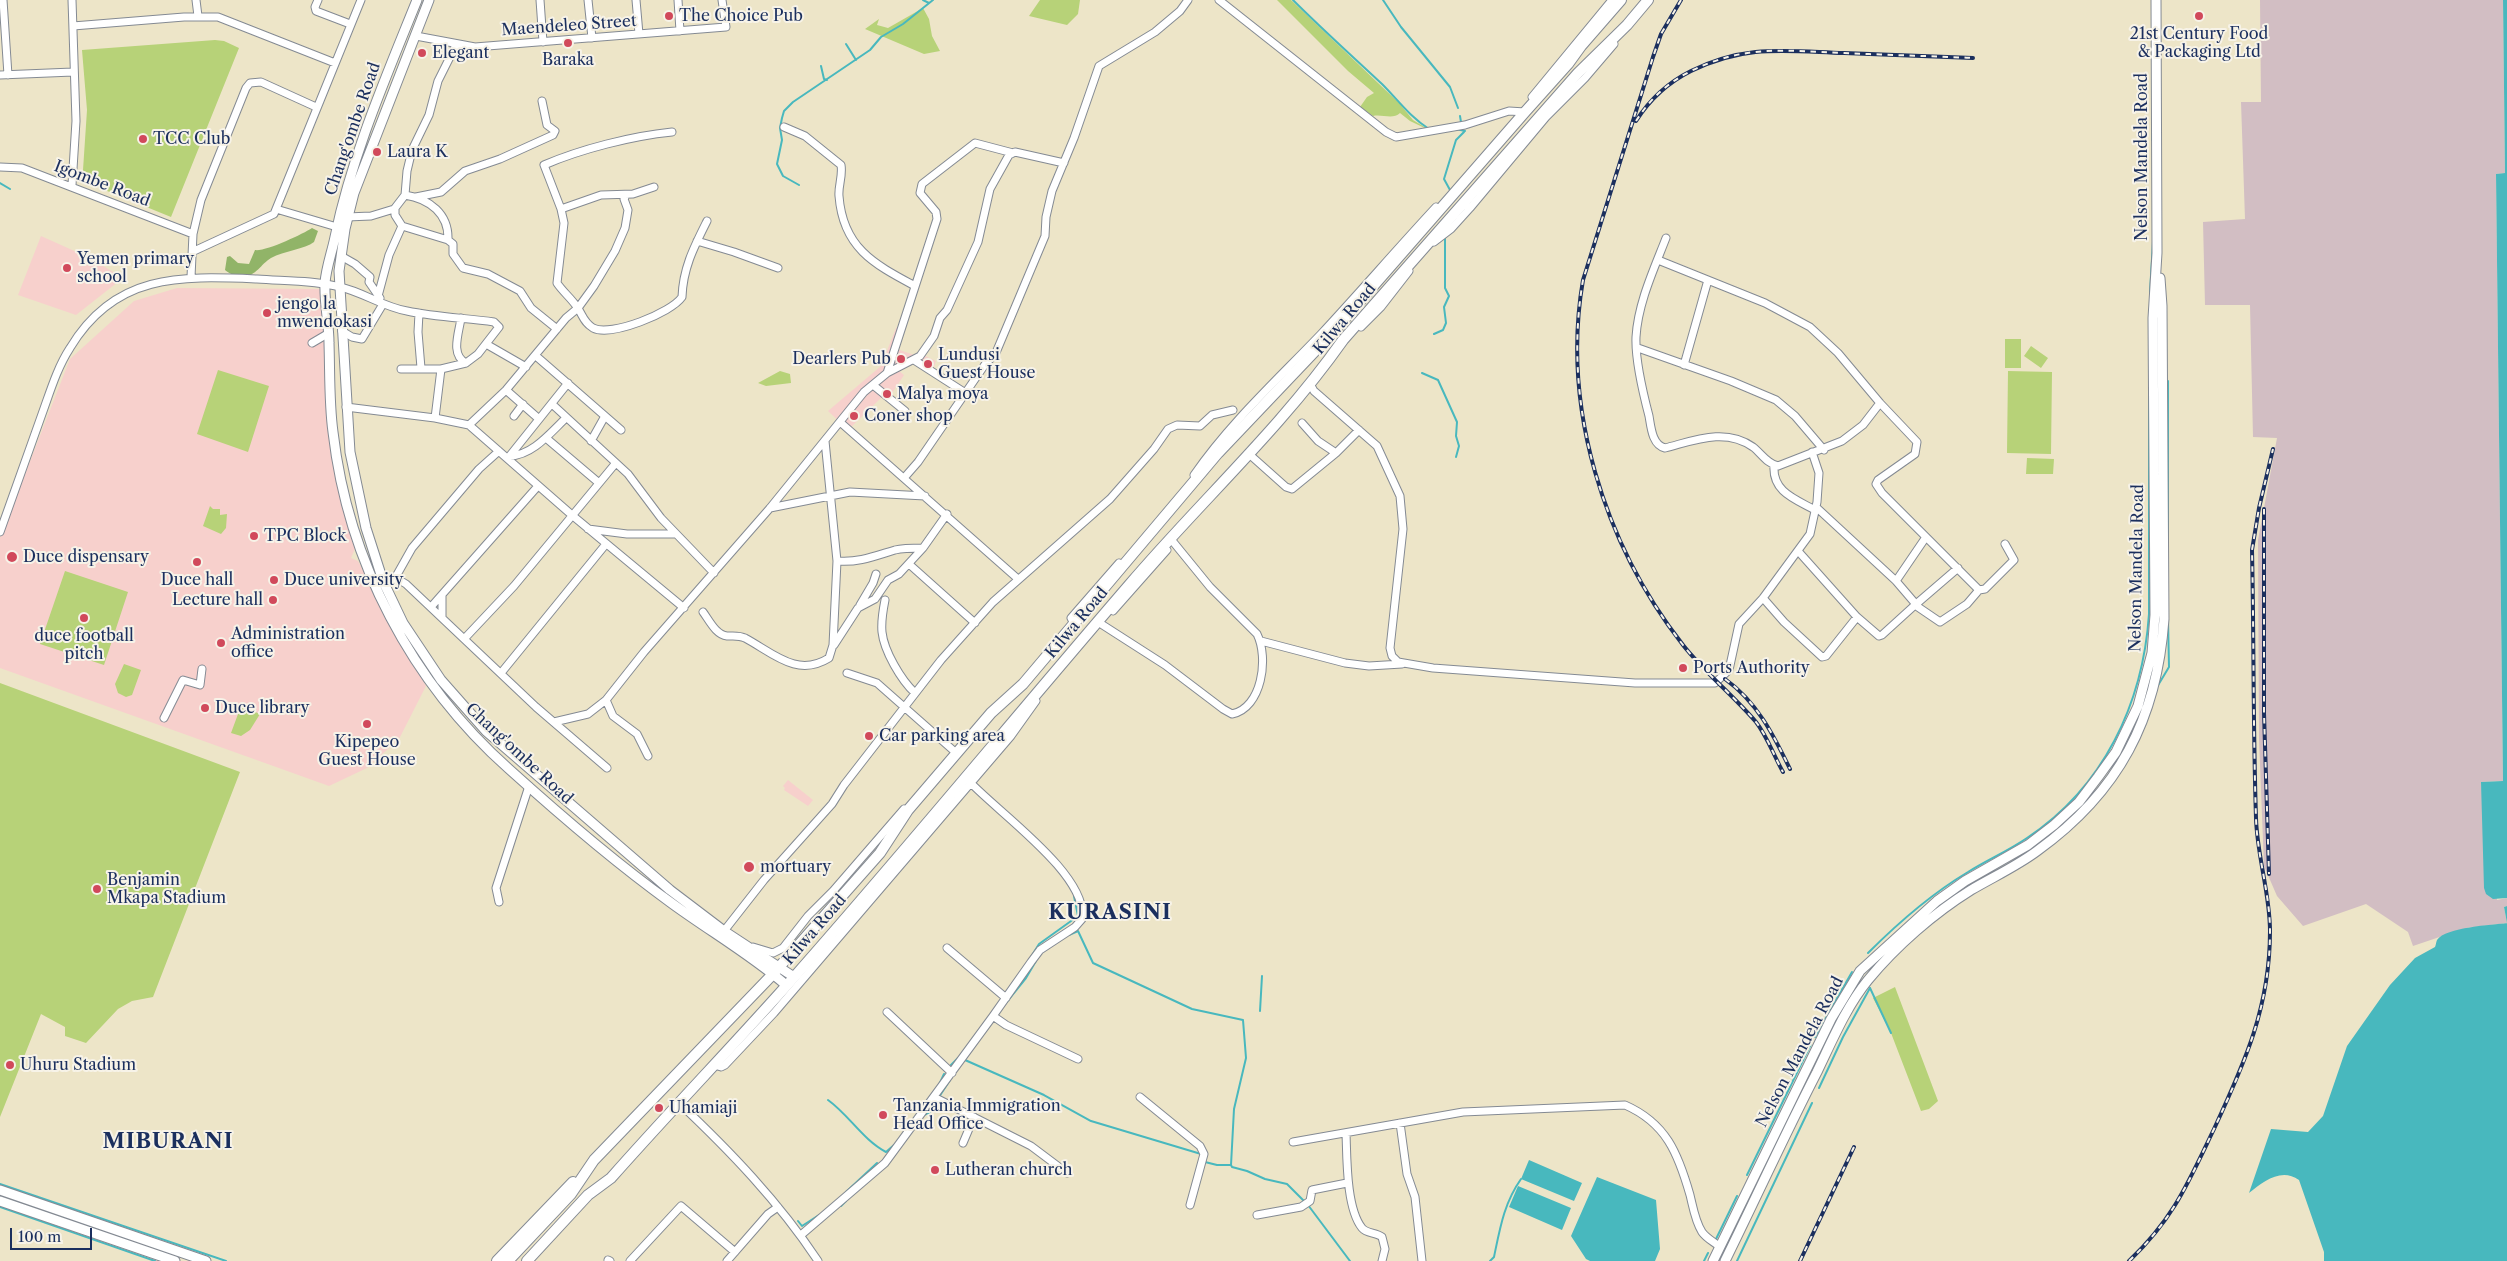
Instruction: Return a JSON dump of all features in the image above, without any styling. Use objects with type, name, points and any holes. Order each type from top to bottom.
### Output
[{"type":"highway","name":"Kilwa Road","points":[[508,1261],[571,1194],[594,1160],[765,983],[880,853],[908,810],[991,713],[1023,684],[1218,453],[1334,331],[1523,111],[1568,64],[1621,0]]},
{"type":"highway","name":"Kilwa Road","points":[[527,1261],[588,1196],[611,1178],[678,1102],[794,977],[969,780],[1171,540],[1311,386],[1343,340],[1466,206],[1578,73],[1648,0]]},
{"type":"highway","points":[[497,1261],[594,1160]]},
{"type":"highway","points":[[536,1261],[611,1178]]},
{"type":"main road","name":"Chang'ombe Road","points":[[417,0],[360,148],[337,227],[325,284],[329,332],[330,398],[337,461],[354,529],[380,599],[421,670],[445,703],[480,740],[530,786],[577,828],[667,900],[776,970],[794,977]]},
{"type":"main road","name":"Chang'ombe Road","points":[[429,0],[364,166],[347,218],[340,256],[339,287],[350,452],[355,486],[383,580],[403,624],[441,680],[476,722],[670,890],[724,931],[746,945],[762,960]]},
{"type":"main road","name":"Nelson Mandela Road","points":[[1713,1261],[1828,1026],[1860,971],[1937,900],[1965,881],[2028,845],[2079,802],[2098,777],[2128,729],[2145,684],[2154,634],[2155,391],[2153,318],[2157,253],[2156,0]]},
{"type":"main road","name":"Nelson Mandela Road","points":[[1725,1261],[1840,1026],[1867,981],[1943,909],[2037,852],[2090,807],[2127,756],[2148,710],[2159,668],[2164,619],[2162,306],[2157,253]]},
{"type":"main road","points":[[765,983],[766,975],[762,960],[789,956]]},
{"type":"main road","name":"Chang'ombe Road","points":[[776,970],[786,985]]},
{"type":"main road","points":[[0,1190],[206,1261]]},
{"type":"main road","points":[[0,1201],[175,1261]]},
{"type":"street","points":[[3,0],[4,75],[73,72]]},
{"type":"street","points":[[72,0],[76,130],[72,185]]},
{"type":"street","points":[[196,0],[198,16]]},
{"type":"street","points":[[318,0],[315,7],[316,11],[350,24]]},
{"type":"street","points":[[194,251],[271,217],[276,209],[361,0]]},
{"type":"street","points":[[540,0],[543,42]]},
{"type":"street","points":[[588,0],[592,38]]},
{"type":"street","points":[[636,0],[639,34]]},
{"type":"street","points":[[678,0],[680,31]]},
{"type":"street","name":"Maendeleo Street","points":[[416,36],[456,45],[475,47],[726,28],[722,0]]},
{"type":"street","points":[[904,478],[918,462],[967,394],[1002,341],[1044,236],[1048,205],[1099,66],[1154,32],[1180,10],[1188,0]]},
{"type":"street","points":[[1219,0],[1318,80],[1386,132],[1396,137],[1465,125],[1509,111],[1523,111],[1612,0]]},
{"type":"street","points":[[1466,206],[1546,117],[1585,78],[1652,0]]},
{"type":"street","points":[[72,26],[198,16],[229,20],[335,63]]},
{"type":"street","points":[[347,218],[371,216],[394,209],[405,195],[406,171],[412,150],[429,115],[438,81],[456,45]]},
{"type":"street","points":[[191,277],[194,251],[193,234],[201,200],[243,94],[250,83],[261,82],[316,107]]},
{"type":"street","points":[[416,197],[441,192],[465,171],[492,162],[553,135],[555,131],[547,126],[542,101]]},
{"type":"street","points":[[784,127],[805,136],[841,166],[839,191],[842,213],[850,236],[860,251],[876,264],[916,286]]},
{"type":"street","points":[[672,132],[581,152],[544,165],[561,209],[564,231],[557,283],[578,308],[583,320],[602,330],[638,322],[669,310],[682,297],[682,277],[707,221]]},
{"type":"street","points":[[887,373],[937,215],[920,193],[922,184],[975,143],[1064,163]]},
{"type":"street","points":[[554,722],[588,714],[606,700],[644,652],[770,508],[840,422],[873,385],[887,373],[914,360],[928,346],[940,318],[947,310],[978,242],[990,189],[1006,160],[1013,152]]},
{"type":"street","name":"Igombe Road","points":[[0,167],[22,168],[72,185],[193,234]]},
{"type":"street","points":[[561,209],[602,195],[626,195],[654,187]]},
{"type":"street","points":[[405,195],[416,197],[432,206],[445,219],[448,240]]},
{"type":"street","points":[[469,424],[506,390],[557,329],[578,308],[594,286],[620,240],[628,215],[624,199],[626,195]]},
{"type":"street","points":[[276,209],[337,227]]},
{"type":"street","points":[[394,209],[402,226],[448,240],[453,244],[453,254],[463,268],[488,274],[520,291],[535,312],[557,329]]},
{"type":"street","points":[[378,296],[389,255],[402,226]]},
{"type":"street","points":[[1666,238],[1650,278],[1637,327],[1643,394],[1654,439],[1659,446],[1665,448],[1704,437],[1734,438],[1752,446],[1774,465],[1783,464],[1812,452],[1824,450],[1842,441],[1858,429],[1880,403]]},
{"type":"street","points":[[697,242],[734,252],[778,268]]},
{"type":"street","points":[[340,256],[355,264],[370,277],[369,282],[378,296],[392,308]]},
{"type":"street","points":[[1658,260],[1765,302],[1810,327],[1838,353],[1880,403],[1917,442],[1918,448],[1915,454],[1878,480],[1876,484],[1882,494],[1979,590]]},
{"type":"street","points":[[0,532],[54,383],[69,349],[81,331],[102,311],[131,292],[153,282],[191,277],[325,284],[339,287],[392,308],[497,324],[498,330],[466,363],[441,369],[401,369]]},
{"type":"street","points":[[1684,365],[1708,280]]},
{"type":"street","points":[[342,331],[352,337],[362,339],[383,304]]},
{"type":"street","points":[[419,313],[418,332],[421,368]]},
{"type":"street","points":[[461,318],[457,353],[460,360],[466,363]]},
{"type":"street","points":[[312,343],[329,332]]},
{"type":"street","points":[[486,344],[526,367]]},
{"type":"street","points":[[1638,348],[1776,400],[1795,416],[1824,450]]},
{"type":"street","points":[[536,356],[621,430]]},
{"type":"street","points":[[914,360],[967,394]]},
{"type":"street","points":[[435,418],[441,369]]},
{"type":"street","points":[[509,457],[568,383]]},
{"type":"street","points":[[873,385],[905,411]]},
{"type":"street","points":[[1311,386],[1377,446],[1400,496],[1403,529],[1390,648],[1392,656],[1398,662],[1456,670],[1635,683],[1715,683],[1729,670],[1739,624],[1762,598],[1810,534],[1816,508],[1818,473],[1812,452]]},
{"type":"street","points":[[506,390],[538,419]]},
{"type":"street","points":[[514,416],[523,404]]},
{"type":"street","points":[[552,404],[628,474],[676,534],[714,573]]},
{"type":"street","points":[[346,407],[469,424],[499,451],[509,457],[538,486],[588,529],[684,608]]},
{"type":"street","points":[[724,931],[764,880],[832,804],[914,693],[974,623],[1018,579],[1110,499],[1154,449],[1168,429],[1177,425],[1200,426],[1212,415],[1233,410]]},
{"type":"street","points":[[591,441],[605,416]]},
{"type":"street","points":[[509,457],[527,452],[546,438],[566,418]]},
{"type":"street","points":[[840,422],[947,514],[1018,579]]},
{"type":"street","points":[[1302,423],[1318,441],[1336,453]]},
{"type":"street","points":[[1250,455],[1289,489],[1336,453],[1359,430]]},
{"type":"street","points":[[546,438],[599,484]]},
{"type":"street","points":[[703,612],[717,632],[725,636],[745,638],[790,664],[802,667],[829,658],[833,645],[837,561],[825,441]]},
{"type":"street","points":[[394,580],[412,548],[479,469],[499,451]]},
{"type":"street","points":[[465,638],[514,586],[615,464]]},
{"type":"street","points":[[1774,465],[1773,475],[1776,485],[1791,496],[1816,508],[1896,581],[1914,602],[1915,606],[1940,622],[1967,604],[1979,590],[1987,587],[2014,560],[2005,544]]},
{"type":"street","points":[[431,607],[538,486]]},
{"type":"street","points":[[770,508],[830,494],[850,492],[925,496]]},
{"type":"street","points":[[858,608],[875,599],[888,580],[908,564],[923,548],[947,514]]},
{"type":"street","points":[[588,529],[618,534],[676,534]]},
{"type":"street","points":[[1896,581],[1926,537]]},
{"type":"street","points":[[1100,623],[1165,665],[1232,714],[1244,709],[1260,687],[1264,661],[1258,634],[1210,588],[1171,540]]},
{"type":"street","points":[[501,673],[606,544]]},
{"type":"street","points":[[837,561],[854,562],[897,550],[923,548]]},
{"type":"street","points":[[1798,551],[1857,617],[1876,634],[1882,636],[1958,568]]},
{"type":"street","points":[[908,564],[974,623]]},
{"type":"street","points":[[833,645],[858,608],[873,583],[876,574]]},
{"type":"street","points":[[383,580],[399,579],[406,584],[554,722],[607,768]]},
{"type":"street","points":[[442,594],[442,617]]},
{"type":"street","points":[[1762,598],[1784,622],[1822,657],[1826,656],[1857,617]]},
{"type":"street","points":[[884,600],[882,630],[885,642],[899,674],[914,693]]},
{"type":"street","points":[[1261,641],[1345,663],[1368,666],[1412,664]]},
{"type":"street","points":[[164,718],[179,685],[183,680],[200,685],[202,669]]},
{"type":"street","points":[[746,945],[773,953],[783,948],[808,916],[957,754],[877,683],[848,673]]},
{"type":"street","points":[[606,700],[613,716],[637,734],[648,756]]},
{"type":"street","points":[[714,1065],[721,1068],[725,1065],[774,1013],[969,780],[1064,870],[1076,891],[1083,914],[1080,923],[1040,950],[994,1016],[885,1163],[801,1235]]},
{"type":"street","points":[[499,902],[496,888],[530,786]]},
{"type":"street","points":[[947,948],[1006,998]]},
{"type":"street","points":[[887,1012],[952,1072]]},
{"type":"street","points":[[994,1016],[1006,1025],[1078,1059]]},
{"type":"street","points":[[934,1097],[1032,1146],[1067,1173]]},
{"type":"street","points":[[1140,1098],[1200,1146],[1204,1154],[1190,1205]]},
{"type":"street","points":[[678,1102],[757,1180],[801,1235],[818,1261]]},
{"type":"street","points":[[1293,1142],[1463,1112],[1625,1105],[1642,1112],[1669,1139],[1679,1160],[1702,1233],[1720,1247]]},
{"type":"street","points":[[963,1143],[974,1117]]},
{"type":"street","points":[[1400,1123],[1407,1174],[1415,1197],[1422,1261]]},
{"type":"street","points":[[1346,1132],[1347,1183],[1360,1226],[1367,1232],[1382,1237],[1385,1249],[1382,1261]]},
{"type":"street","points":[[1257,1215],[1301,1207],[1310,1201],[1312,1190],[1347,1183]]},
{"type":"street","points":[[630,1261],[681,1206],[735,1252]]},
{"type":"street","points":[[726,1261],[768,1214],[778,1207]]},
{"type":"shaded area","points":[[2260,0],[2503,0],[2505,173],[2496,174],[2503,781],[2481,782],[2497,900],[2507,898],[2507,906],[2504,907],[2507,923],[2466,928],[2413,946],[2408,932],[2366,904],[2303,926],[2277,896],[2264,866],[2259,739],[2258,540],[2277,438],[2253,437],[2250,305],[2205,305],[2203,222],[2245,219],[2241,102],[2261,102]]},
{"type":"shaded area","name":"Yemen primary school","points":[[41,236],[90,258],[123,278],[76,315],[18,295]]},
{"type":"shaded area","points":[[177,288],[323,289],[328,402],[356,546],[351,558],[358,561],[426,686],[399,739],[367,768],[329,786],[0,668],[0,538],[70,359],[134,301]]},
{"type":"shaded area","points":[[900,326],[897,349],[917,356],[921,354],[936,361],[932,372],[915,360],[901,367],[899,371],[904,375],[888,399],[883,396],[848,430],[828,411],[881,366],[896,328]]},
{"type":"shaded area","points":[[788,780],[813,800],[808,806],[784,790],[783,786]]},
{"type":"green space","points":[[1040,0],[1080,0],[1078,14],[1067,25],[1029,16]]},
{"type":"green space","points":[[1277,0],[1291,0],[1399,103],[1413,120],[1431,131],[1410,121],[1400,113],[1394,116],[1373,116],[1360,107],[1367,97],[1374,93],[1348,71]]},
{"type":"green space","points":[[923,8],[929,19],[932,36],[940,51],[924,54],[865,29],[879,19],[877,25],[888,28]]},
{"type":"green space","name":"TCC Club","points":[[215,40],[224,41],[239,48],[171,217],[90,184],[83,170],[87,110],[82,50]]},
{"type":"green space","points":[[312,228],[318,231],[314,242],[267,260],[248,276],[238,276],[225,270],[227,257],[230,256],[238,263],[249,264],[255,250],[275,246]]},
{"type":"green space","points":[[2005,339],[2021,339],[2021,368],[2005,368]]},
{"type":"green space","points":[[2031,346],[2048,358],[2041,368],[2024,356]]},
{"type":"green space","points":[[218,370],[269,386],[248,452],[197,434]]},
{"type":"green space","points":[[780,371],[790,374],[791,383],[766,386],[758,383]]},
{"type":"green space","points":[[2008,371],[2052,372],[2051,454],[2007,453]]},
{"type":"green space","points":[[2027,458],[2054,459],[2053,474],[2026,474]]},
{"type":"green space","points":[[210,506],[213,509],[220,509],[220,515],[227,514],[226,528],[221,534],[203,526]]},
{"type":"green space","name":"duce football pitch","points":[[65,571],[128,592],[104,665],[40,644]]},
{"type":"green space","points":[[124,664],[141,670],[132,695],[126,697],[118,693],[115,684]]},
{"type":"green space","name":"Benjamin Mkapa Stadium","points":[[0,683],[240,772],[153,997],[132,1001],[118,1009],[86,1043],[65,1036],[65,1027],[41,1014],[0,1117]]},
{"type":"green space","points":[[241,706],[260,714],[250,730],[241,736],[231,733]]},
{"type":"green space","points":[[1895,987],[1938,1101],[1929,1109],[1921,1111],[1891,1033],[1873,998]]},
{"type":"water","points":[[2503,0],[2507,0],[2507,898],[2493,899],[2486,894],[2484,888],[2481,782],[2503,781],[2496,174],[2505,173]]},
{"type":"water","points":[[2507,906],[2507,923],[2504,907]]},
{"type":"water","points":[[2507,923],[2507,1261],[2324,1261],[2324,1252],[2299,1180],[2292,1176],[2279,1176],[2260,1184],[2249,1193],[2271,1129],[2308,1132],[2323,1116],[2347,1046],[2390,985],[2415,958],[2435,947],[2437,940],[2450,932],[2470,927]]},
{"type":"water","points":[[1529,1160],[1582,1183],[1574,1201],[1521,1179]]},
{"type":"water","points":[[1597,1177],[1656,1200],[1660,1249],[1655,1261],[1590,1261],[1586,1259],[1571,1236]]},
{"type":"water","points":[[1518,1186],[1571,1208],[1562,1230],[1509,1207]]},
{"type":"waterway","points":[[923,0],[929,3]]},
{"type":"waterway","points":[[799,185],[783,176],[777,164],[782,140],[780,128],[784,111],[793,102],[870,50],[881,37],[903,24],[933,0]]},
{"type":"waterway","points":[[1293,0],[1382,84],[1410,114],[1429,129]]},
{"type":"waterway","points":[[1383,0],[1401,27],[1450,87],[1458,108]]},
{"type":"waterway","points":[[846,44],[856,60]]},
{"type":"waterway","points":[[2152,47],[2152,62]]},
{"type":"waterway","points":[[821,66],[824,79],[827,80]]},
{"type":"waterway","points":[[1460,116],[1461,122]]},
{"type":"waterway","points":[[2152,120],[2152,140]]},
{"type":"waterway","points":[[1456,129],[1465,131]]},
{"type":"waterway","points":[[1450,190],[1444,179],[1456,140],[1464,132]]},
{"type":"waterway","points":[[0,183],[10,189]]},
{"type":"waterway","points":[[1434,334],[1443,330],[1446,323],[1444,307],[1449,296],[1445,288],[1445,237]]},
{"type":"waterway","points":[[2150,292],[2153,242]]},
{"type":"waterway","points":[[1868,953],[1928,899],[1975,868],[2020,843],[2054,817],[2078,794],[2098,768],[2115,740],[2128,711],[2138,679],[2145,647],[2149,614],[2149,339]]},
{"type":"waterway","points":[[1422,373],[1438,380],[1457,422],[1456,436],[1459,446],[1456,457]]},
{"type":"waterway","points":[[2168,381],[2168,603]]},
{"type":"waterway","points":[[2157,687],[2169,667],[2168,618]]},
{"type":"waterway","points":[[2048,847],[2060,838]]},
{"type":"waterway","points":[[1031,957],[1039,944],[1078,916],[1074,896]]},
{"type":"waterway","points":[[1069,935],[1078,931],[1093,963],[1192,1009],[1243,1020],[1246,1058],[1234,1109],[1231,1165]]},
{"type":"waterway","points":[[1005,1004],[1026,978],[1036,961]]},
{"type":"waterway","points":[[1815,1037],[1852,972]]},
{"type":"waterway","points":[[1260,1011],[1262,976]]},
{"type":"waterway","points":[[1870,988],[1891,1033]]},
{"type":"waterway","points":[[1819,1088],[1843,1037],[1870,988]]},
{"type":"waterway","points":[[1747,1175],[1811,1044]]},
{"type":"waterway","points":[[951,1065],[958,1058]]},
{"type":"waterway","points":[[965,1060],[1044,1095],[1091,1121],[1201,1154]]},
{"type":"waterway","points":[[939,1085],[944,1074]]},
{"type":"waterway","points":[[939,1097],[950,1080]]},
{"type":"waterway","points":[[828,1100],[878,1147],[886,1152],[894,1145]]},
{"type":"waterway","points":[[924,1115],[930,1112],[937,1101]]},
{"type":"waterway","points":[[1737,1261],[1812,1103]]},
{"type":"waterway","points":[[1205,1162],[1217,1165],[1231,1165],[1265,1179],[1287,1184],[1305,1202]]},
{"type":"waterway","points":[[846,1192],[877,1163]]},
{"type":"waterway","points":[[1490,1261],[1494,1257],[1510,1197],[1521,1179]]},
{"type":"waterway","points":[[0,1184],[226,1261]]},
{"type":"waterway","points":[[1716,1239],[1737,1196]]},
{"type":"waterway","points":[[841,1206],[846,1201]]},
{"type":"waterway","points":[[1308,1205],[1350,1261]]},
{"type":"waterway","points":[[0,1207],[155,1261]]},
{"type":"waterway","points":[[798,1221],[802,1226],[819,1215]]},
{"type":"waterway","points":[[1704,1261],[1708,1253]]},
{"type":"railway","points":[[1681,0],[1661,34],[1583,280],[1578,328],[1578,376],[1584,425],[1595,472],[1611,519],[1631,563],[1655,606],[1683,645],[1756,722],[1783,772]]},
{"type":"railway","points":[[1636,121],[1660,92],[1682,76],[1711,62],[1748,53],[1784,51],[1973,58]]},
{"type":"railway","points":[[2129,1261],[2145,1245],[2169,1215],[2196,1166],[2245,1057],[2254,1033],[2266,985],[2270,931],[2256,818],[2252,550],[2259,508],[2273,449]]},
{"type":"railway","points":[[2264,509],[2264,713],[2269,874]]},
{"type":"railway","points":[[1725,679],[1755,708],[1777,743],[1790,769]]},
{"type":"railway","points":[[1800,1261],[1854,1147]]},
{"type":"place","name":"The Choice Pub","points":[[669,16]]},
{"type":"place","name":"21st Century Food & Packaging Ltd","points":[[2199,16]]},
{"type":"place","name":"Baraka","points":[[568,43]]},
{"type":"place","name":"Elegant","points":[[422,53]]},
{"type":"place","name":"TCC Club","points":[[143,139]]},
{"type":"place","name":"Laura K","points":[[377,152]]},
{"type":"place","name":"Yemen primary school","points":[[67,268]]},
{"type":"place","name":"jengo la mwendokasi","points":[[267,313]]},
{"type":"place","name":"Dearlers Pub","points":[[901,359]]},
{"type":"place","name":"Lundusi Guest House","points":[[928,364]]},
{"type":"place","name":"Malya moya","points":[[887,394]]},
{"type":"place","name":"Coner shop","points":[[854,416]]},
{"type":"place","name":"TPC Block","points":[[254,536]]},
{"type":"place","name":"Duce dispensary","points":[[12,557]]},
{"type":"place","name":"Duce hall","points":[[197,562]]},
{"type":"place","name":"Duce university","points":[[274,580]]},
{"type":"place","name":"Lecture hall","points":[[273,600]]},
{"type":"place","name":"duce football pitch","points":[[84,618]]},
{"type":"place","name":"Administration office","points":[[221,643]]},
{"type":"place","name":"Ports Authority","points":[[1683,668]]},
{"type":"place","name":"Duce library","points":[[205,708]]},
{"type":"place","name":"Kipepeo Guest House","points":[[367,724]]},
{"type":"place","name":"Car parking area","points":[[869,736]]},
{"type":"place","name":"mortuary","points":[[749,867]]},
{"type":"place","name":"Benjamin Mkapa Stadium","points":[[97,889]]},
{"type":"place","name":"Uhuru Stadium","points":[[10,1065]]},
{"type":"place","name":"Uhamiaji","points":[[659,1108]]},
{"type":"place","name":"Tanzania Immigration Head Office","points":[[883,1115]]},
{"type":"place","name":"Lutheran church","points":[[935,1170]]},
{"type":"district","name":"KURASINI","points":[[1110,913]]},
{"type":"district","name":"MIBURANI","points":[[168,1142]]}]
